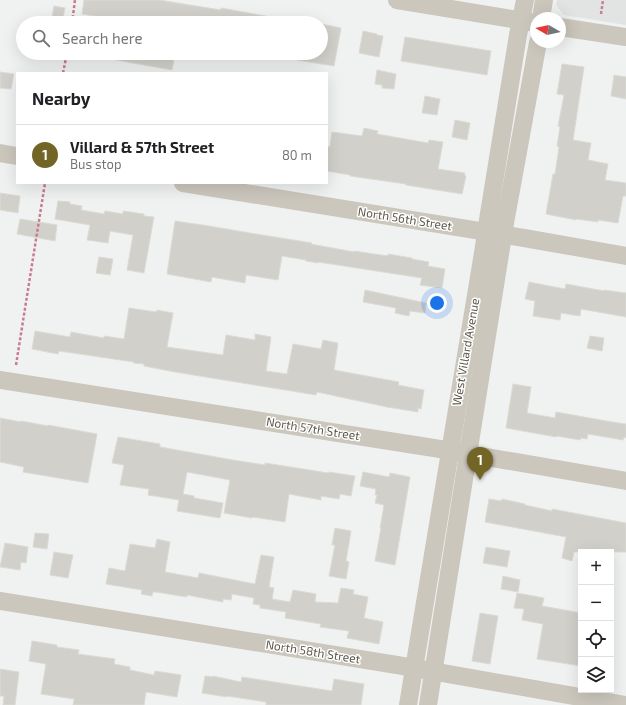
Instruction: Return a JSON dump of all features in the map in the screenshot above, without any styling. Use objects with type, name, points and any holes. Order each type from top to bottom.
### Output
[{"type":"street","points":[[397,0],[528,21]]},
{"type":"street","name":"West Villard Avenue","points":[[408,705],[486,232],[528,21],[525,0]]},
{"type":"street","points":[[542,12],[544,0]]},
{"type":"street","points":[[566,27],[626,38]]},
{"type":"street","name":"West Villard Avenue","points":[[428,705],[503,235],[537,48]]},
{"type":"street","points":[[0,153],[16,156]]},
{"type":"street","name":"North 56th Street","points":[[189,184],[626,256]]},
{"type":"street","name":"North 57th Street","points":[[0,380],[450,451],[626,481]]},
{"type":"street","name":"North 58th Street","points":[[0,601],[414,668],[625,705]]},
{"type":"path","points":[[73,16],[75,0]]},
{"type":"path","points":[[601,14],[604,0]]},
{"type":"path","points":[[64,72],[66,60]]},
{"type":"path","points":[[16,365],[44,184]]},
{"type":"shaded area","points":[[557,0],[626,0],[626,25],[566,15],[566,12],[562,12],[556,5]]},
{"type":"building","points":[[84,0],[159,0],[221,10],[221,8],[265,16],[95,16],[82,14]]},
{"type":"building","points":[[54,6],[65,8],[63,16],[52,16]]},
{"type":"building","points":[[328,25],[341,28],[334,66],[297,60],[328,60]]},
{"type":"building","points":[[363,31],[383,36],[379,57],[359,53]]},
{"type":"building","points":[[405,37],[491,51],[487,75],[401,61]]},
{"type":"building","points":[[117,60],[174,60],[172,70]]},
{"type":"building","points":[[562,64],[584,67],[573,140],[591,143],[588,160],[608,164],[605,180],[626,183],[626,196],[623,196],[618,223],[598,220],[598,222],[576,220],[546,214],[553,174],[555,174],[559,147],[557,146],[560,127],[558,126],[564,95],[557,94]]},
{"type":"building","points":[[377,70],[396,74],[394,89],[382,88],[382,85],[375,84]]},
{"type":"building","points":[[0,72],[14,74],[11,89],[0,88]]},
{"type":"building","points":[[614,75],[626,77],[626,99],[611,96]]},
{"type":"building","points":[[425,96],[440,99],[437,115],[422,113]]},
{"type":"building","points":[[455,120],[470,123],[467,140],[452,137]]},
{"type":"building","points":[[364,128],[378,131],[377,134],[428,143],[429,140],[443,142],[438,169],[465,173],[464,175],[466,176],[462,194],[328,171],[328,146],[330,147],[332,132],[362,136]]},
{"type":"building","points":[[0,193],[20,196],[18,213],[0,210]]},
{"type":"building","points":[[58,201],[70,202],[70,204],[82,206],[81,210],[104,214],[105,211],[123,214],[123,211],[154,217],[144,273],[127,270],[133,235],[110,231],[108,243],[87,240],[90,225],[55,219]]},
{"type":"building","points":[[20,219],[57,225],[55,241],[17,234]]},
{"type":"building","points":[[175,221],[312,243],[311,244],[354,252],[388,256],[388,254],[429,262],[428,266],[445,269],[442,288],[420,285],[422,278],[318,263],[282,256],[278,280],[246,275],[245,283],[212,277],[211,282],[167,274]]},
{"type":"building","points":[[99,257],[113,259],[110,275],[96,273]]},
{"type":"building","points":[[529,282],[565,289],[566,284],[604,291],[626,293],[626,317],[581,309],[580,316],[561,313],[560,320],[533,316],[535,301],[525,299]]},
{"type":"building","points":[[365,290],[426,303],[425,313],[410,311],[409,316],[395,313],[396,308],[363,302]]},
{"type":"building","points":[[129,308],[173,313],[167,347],[223,355],[226,335],[255,340],[255,334],[271,337],[266,371],[287,374],[293,344],[321,349],[323,340],[338,343],[334,370],[399,382],[398,385],[424,390],[421,409],[418,408],[418,412],[317,392],[316,395],[175,372],[144,366],[144,364],[133,363],[134,362],[59,351],[58,354],[32,349],[35,331],[70,337],[71,332],[104,338],[104,336],[124,339]]},
{"type":"building","points":[[590,336],[604,338],[602,351],[587,348]]},
{"type":"building","points":[[513,384],[531,387],[527,413],[555,418],[556,412],[626,424],[626,438],[624,437],[623,440],[588,434],[587,439],[581,438],[580,440],[506,428]]},
{"type":"building","points":[[0,418],[97,434],[88,483],[23,472],[24,467],[0,462]]},
{"type":"building","points":[[118,437],[160,444],[160,447],[233,460],[355,476],[351,496],[340,494],[339,499],[321,496],[321,500],[289,494],[285,522],[252,518],[224,513],[230,480],[187,472],[183,494],[194,496],[194,498],[223,503],[220,518],[177,511],[179,500],[148,495],[149,489],[120,485],[124,465],[112,463]]},
{"type":"building","points":[[363,472],[389,477],[390,473],[410,477],[395,565],[375,561],[384,505],[375,503],[377,495],[375,495],[376,489],[360,486]]},
{"type":"building","points":[[489,499],[501,501],[502,499],[552,511],[552,509],[626,523],[626,552],[614,552],[614,549],[578,549],[578,552],[574,552],[572,561],[562,558],[566,537],[485,522]]},
{"type":"building","points":[[335,528],[351,531],[346,561],[349,562],[346,579],[329,576],[335,545],[332,545]]},
{"type":"building","points":[[35,533],[49,534],[47,549],[33,547]]},
{"type":"building","points":[[157,539],[170,542],[165,572],[198,578],[199,573],[255,584],[261,555],[274,557],[269,587],[274,588],[272,599],[290,602],[293,590],[316,594],[315,602],[338,603],[341,588],[354,590],[353,594],[368,597],[364,618],[383,622],[379,644],[347,638],[349,631],[320,627],[321,624],[285,618],[286,612],[260,608],[260,605],[253,604],[254,598],[232,594],[231,600],[223,599],[223,602],[187,595],[187,597],[156,592],[153,592],[152,596],[141,594],[142,590],[106,584],[109,568],[125,571],[130,544],[155,548]]},
{"type":"building","points":[[5,543],[28,547],[26,563],[21,562],[20,570],[0,567]]},
{"type":"building","points":[[486,547],[510,551],[507,567],[483,563]]},
{"type":"building","points":[[54,552],[73,555],[68,578],[50,575]]},
{"type":"building","points":[[503,576],[520,580],[518,592],[501,589]]},
{"type":"building","points":[[517,593],[544,598],[542,606],[578,612],[578,666],[537,659],[543,624],[522,620],[524,609],[514,608]]},
{"type":"building","points":[[480,613],[498,616],[490,664],[472,661]]},
{"type":"building","points":[[32,641],[79,650],[78,654],[115,659],[114,664],[130,667],[130,670],[154,675],[155,671],[181,675],[177,697],[146,692],[144,705],[73,705],[74,699],[41,694],[46,664],[29,661]]},
{"type":"building","points":[[0,669],[19,672],[15,705],[3,705],[4,696],[0,696]]},
{"type":"building","points":[[205,676],[213,676],[241,682],[242,677],[332,691],[334,679],[364,684],[361,705],[266,705],[266,702],[202,693]]},
{"type":"place","name":"Villard & 57th Street","points":[[480,480]]}]
